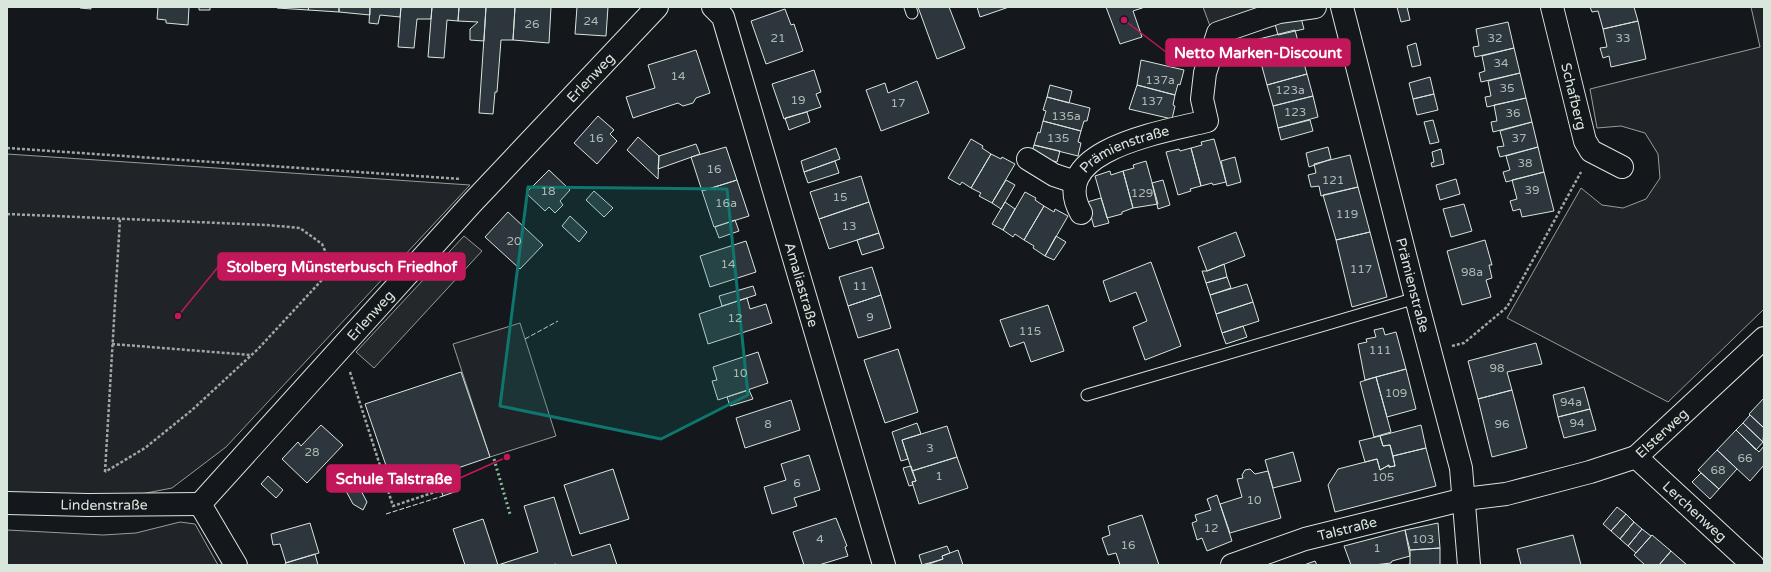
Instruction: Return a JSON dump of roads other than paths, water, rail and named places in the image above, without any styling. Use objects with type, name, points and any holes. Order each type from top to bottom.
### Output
[{"type":"street","name":"Erlenweg","points":[[200,504],[483,191],[657,7]]},
{"type":"street","name":"Amaliastraße","points":[[712,7],[722,17],[884,565]]},
{"type":"street","name":"Prämienstraße","points":[[1081,213],[1075,198],[1075,182],[1082,170],[1093,159],[1116,146],[1207,122],[1202,99],[1204,79],[1218,33],[1279,12],[1315,7]]},
{"type":"street","name":"Prämienstraße","points":[[1342,7],[1430,352],[1462,468],[1469,565]]},
{"type":"street","name":"Schafberg","points":[[1552,7],[1585,141],[1591,151],[1622,167]]},
{"type":"street","name":"Prämienstraße","points":[[1028,159],[1054,175],[1075,182]]},
{"type":"street","name":"Elsterweg","points":[[1465,499],[1506,494],[1590,472],[1636,457],[1764,338]]},
{"type":"street","name":"Lerchenweg","points":[[1636,457],[1752,565]]},
{"type":"street","name":"Talstraße","points":[[1232,565],[1306,538],[1465,499]]},
{"type":"street","name":"Lindenstraße","points":[[7,503],[88,505],[200,504]]},
{"type":"street","points":[[200,504],[236,565]]},
{"type":"lane","points":[[1087,395],[1416,298]]},
{"type":"place","name":"Netto Marken-Discount","points":[[1124,20]]},
{"type":"place","name":"Stolberg Münsterbusch Friedhof","points":[[178,316]]},
{"type":"place","name":"Schule Talstraße","points":[[507,457]]}]
